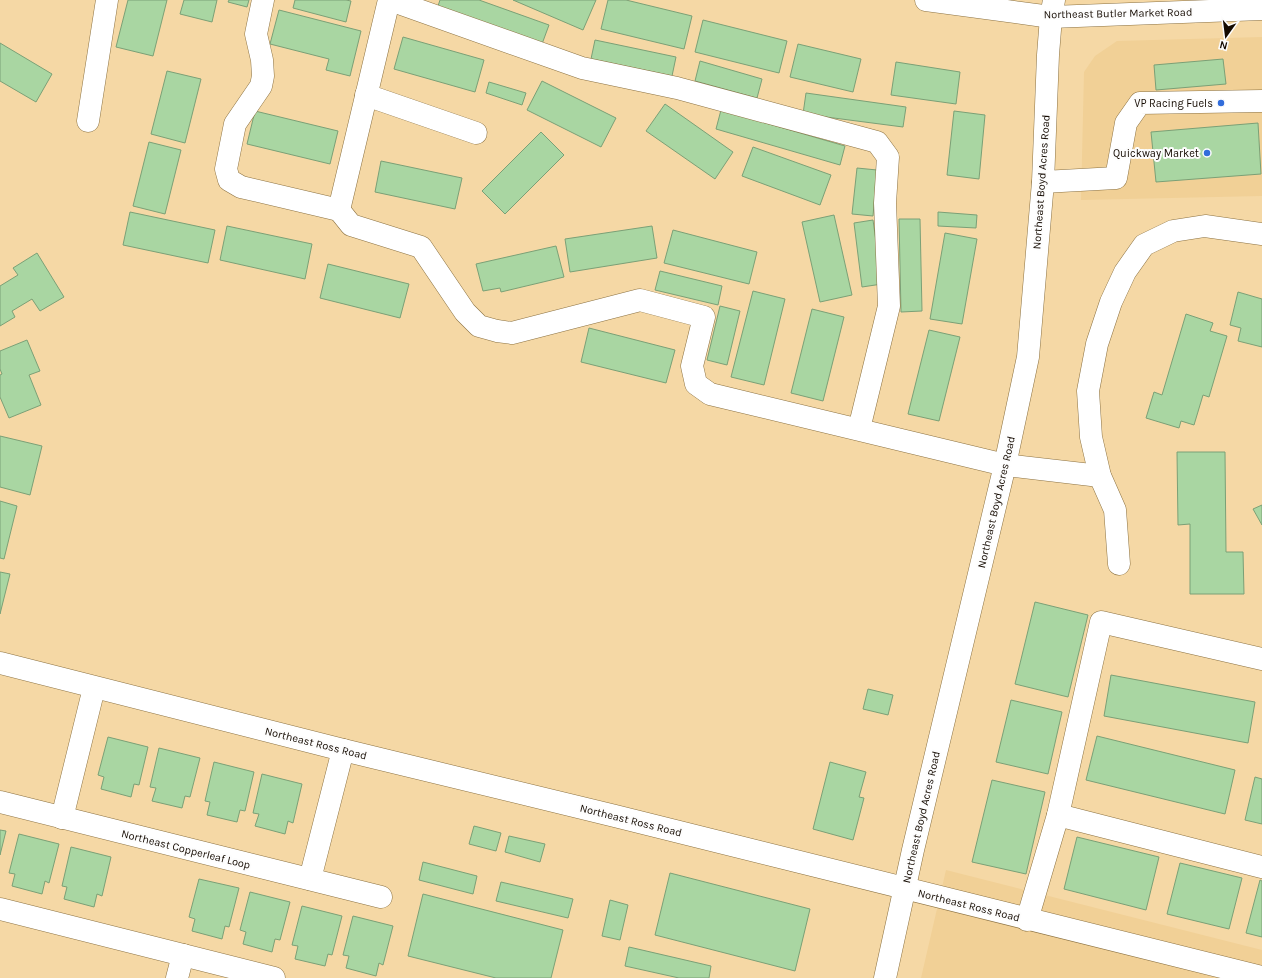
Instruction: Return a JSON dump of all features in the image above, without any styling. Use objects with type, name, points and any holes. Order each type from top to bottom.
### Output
[{"type":"street","points":[[88,121],[107,0]]},
{"type":"street","points":[[263,0],[256,34],[262,60],[263,76],[260,86],[235,124],[226,169],[229,180],[241,187],[339,210],[351,225],[421,247],[465,312],[479,326],[512,333],[640,300],[704,317],[692,366],[696,384],[710,394],[859,428],[1005,465],[1100,476]]},
{"type":"street","points":[[339,210],[390,0],[582,68],[677,88],[877,142],[888,157],[885,203],[889,306],[859,428]]},
{"type":"street","name":"Northeast Butler Market Road","points":[[926,0],[1052,8],[1262,9]]},
{"type":"street","name":"Northeast Boyd Acres Road","points":[[885,978],[904,888],[1005,465],[1028,357],[1043,182],[1052,8]]},
{"type":"street","points":[[366,95],[476,133]]},
{"type":"street","points":[[1043,182],[1116,178],[1126,123],[1140,103],[1262,101]]},
{"type":"street","points":[[1119,564],[1115,510],[1100,476],[1091,437],[1088,391],[1097,344],[1111,302],[1125,272],[1144,245],[1173,231],[1205,226],[1262,234]]},
{"type":"street","points":[[1028,920],[1058,814],[1101,622],[1262,659]]},
{"type":"street","name":"Northeast Ross Road","points":[[0,663],[343,750],[608,814],[1028,920],[1262,977]]},
{"type":"street","points":[[62,818],[94,688]]},
{"type":"street","points":[[310,879],[343,750]]},
{"type":"street","name":"Northeast Copperleaf Loop","points":[[0,802],[381,897]]},
{"type":"street","points":[[1058,814],[1262,867]]},
{"type":"street","points":[[0,909],[274,978]]},
{"type":"street","points":[[178,978],[183,955]]},
{"type":"shaded area","points":[[1262,37],[1262,196],[1081,200],[1084,72],[1095,56],[1117,41]]},
{"type":"shaded area","points":[[946,870],[1262,950],[1262,978],[921,978]]},
{"type":"building","points":[[128,0],[167,0],[153,56],[116,47]]},
{"type":"building","points":[[184,0],[217,0],[212,22],[180,14]]},
{"type":"building","points":[[229,0],[249,0],[247,7],[228,2]]},
{"type":"building","points":[[295,0],[351,1],[346,22],[293,8]]},
{"type":"building","points":[[440,0],[479,0],[549,25],[542,44],[438,6]]},
{"type":"building","points":[[513,0],[596,0],[583,30]]},
{"type":"building","points":[[608,0],[626,0],[692,16],[684,49],[601,29]]},
{"type":"building","points":[[279,10],[361,31],[350,76],[326,70],[329,59],[270,44]]},
{"type":"building","points":[[703,20],[787,41],[779,73],[695,52]]},
{"type":"building","points":[[403,37],[484,60],[475,92],[394,69]]},
{"type":"building","points":[[595,40],[676,57],[672,76],[591,59]]},
{"type":"building","points":[[0,43],[52,74],[36,102],[0,81]]},
{"type":"building","points":[[798,44],[861,59],[853,92],[790,77]]},
{"type":"building","points":[[1223,59],[1226,84],[1156,90],[1154,65]]},
{"type":"building","points":[[700,61],[762,79],[757,98],[695,81]]},
{"type":"building","points":[[896,62],[960,72],[956,104],[891,95]]},
{"type":"building","points":[[167,71],[201,79],[185,143],[151,134]]},
{"type":"building","points":[[542,81],[616,118],[601,147],[527,110]]},
{"type":"building","points":[[489,82],[526,93],[522,105],[486,93]]},
{"type":"building","points":[[806,93],[906,107],[903,127],[803,114]]},
{"type":"building","points":[[665,104],[733,152],[715,179],[646,131]]},
{"type":"building","points":[[721,110],[845,146],[840,165],[716,129]]},
{"type":"building","points":[[255,111],[338,131],[330,164],[247,144]]},
{"type":"building","points":[[954,111],[985,115],[979,179],[947,175]]},
{"type":"building","name":"Quickway Market","points":[[1258,123],[1261,174],[1156,182],[1151,132]]},
{"type":"building","points":[[541,132],[564,155],[505,214],[482,191]]},
{"type":"building","points":[[149,142],[181,150],[165,214],[133,206]]},
{"type":"building","points":[[753,147],[831,175],[820,205],[742,176]]},
{"type":"building","points":[[381,161],[462,178],[455,209],[375,192]]},
{"type":"building","points":[[857,168],[877,170],[873,216],[852,214]]},
{"type":"building","points":[[130,212],[215,230],[208,263],[123,245]]},
{"type":"building","points":[[938,212],[977,215],[976,228],[938,226]]},
{"type":"building","points":[[834,215],[852,295],[820,302],[802,222]]},
{"type":"building","points":[[899,219],[920,219],[922,311],[901,312]]},
{"type":"building","points":[[873,220],[882,284],[862,287],[854,223]]},
{"type":"building","points":[[227,226],[312,244],[305,279],[220,260]]},
{"type":"building","points":[[652,226],[657,258],[570,272],[565,239]]},
{"type":"building","points":[[673,230],[757,252],[749,284],[664,263]]},
{"type":"building","points":[[945,233],[977,239],[962,324],[930,319]]},
{"type":"building","points":[[556,246],[564,277],[501,292],[500,288],[483,291],[476,264]]},
{"type":"building","points":[[37,253],[64,297],[40,311],[32,299],[12,311],[15,317],[0,326],[0,286],[18,275],[13,268]]},
{"type":"building","points":[[328,264],[409,284],[400,318],[320,298]]},
{"type":"building","points":[[660,271],[722,286],[718,305],[655,290]]},
{"type":"building","points":[[753,291],[785,299],[764,385],[731,377]]},
{"type":"building","points":[[1238,292],[1262,299],[1262,347],[1238,341],[1241,328],[1230,325]]},
{"type":"building","points":[[720,306],[740,311],[727,365],[707,360]]},
{"type":"building","points":[[812,309],[844,317],[823,401],[791,393]]},
{"type":"building","points":[[1186,314],[1213,323],[1210,331],[1227,336],[1209,397],[1203,395],[1194,425],[1181,421],[1179,428],[1146,418],[1154,392],[1162,395]]},
{"type":"building","points":[[589,328],[675,350],[666,383],[581,362]]},
{"type":"building","points":[[929,330],[960,337],[939,421],[908,414]]},
{"type":"building","points":[[27,340],[40,371],[29,375],[41,405],[9,418],[0,397],[0,375],[2,374],[0,369],[0,351]]},
{"type":"building","points":[[0,436],[42,446],[30,495],[0,487]]},
{"type":"building","points":[[1177,452],[1225,452],[1226,552],[1243,552],[1244,594],[1190,594],[1190,524],[1178,525]]},
{"type":"building","points":[[0,501],[17,506],[4,559],[0,558]]},
{"type":"building","points":[[1262,505],[1262,525],[1253,509]]},
{"type":"building","points":[[0,572],[10,574],[0,614]]},
{"type":"building","points":[[1035,602],[1088,615],[1068,697],[1015,684]]},
{"type":"building","points":[[1111,675],[1255,702],[1248,743],[1104,716]]},
{"type":"building","points":[[868,689],[893,695],[888,715],[863,709]]},
{"type":"building","points":[[1011,700],[1062,712],[1048,774],[996,762]]},
{"type":"building","points":[[1097,736],[1235,770],[1225,814],[1086,780]]},
{"type":"building","points":[[108,737],[148,747],[139,785],[134,784],[131,797],[101,789],[104,777],[98,775]]},
{"type":"building","points":[[159,748],[200,758],[190,797],[185,796],[182,808],[152,801],[156,788],[150,787]]},
{"type":"building","points":[[214,762],[254,772],[245,811],[240,810],[237,822],[207,815],[210,802],[205,801]]},
{"type":"building","points":[[830,762],[866,772],[859,797],[864,798],[853,840],[813,829]]},
{"type":"building","points":[[262,774],[302,784],[293,823],[288,821],[285,834],[255,826],[259,814],[253,813]]},
{"type":"building","points":[[1255,777],[1262,779],[1262,824],[1245,820]]},
{"type":"building","points":[[992,780],[1045,792],[1026,874],[972,862]]},
{"type":"building","points":[[474,826],[501,833],[496,851],[469,844]]},
{"type":"building","points":[[0,830],[6,831],[0,855]]},
{"type":"building","points":[[19,834],[59,844],[49,883],[45,881],[42,894],[12,886],[15,874],[9,873]]},
{"type":"building","points":[[509,836],[545,844],[540,862],[505,852]]},
{"type":"building","points":[[1077,837],[1159,857],[1146,910],[1064,889]]},
{"type":"building","points":[[71,847],[111,857],[102,896],[97,894],[94,907],[64,899],[67,887],[62,886]]},
{"type":"building","points":[[423,862],[477,876],[473,894],[419,880]]},
{"type":"building","points":[[1180,863],[1242,878],[1229,929],[1167,914]]},
{"type":"building","points":[[670,873],[810,909],[795,971],[655,935]]},
{"type":"building","points":[[199,879],[239,888],[229,927],[225,926],[222,939],[192,931],[195,919],[189,917]]},
{"type":"building","points":[[1260,880],[1262,881],[1262,937],[1246,933]]},
{"type":"building","points":[[501,882],[573,899],[568,918],[496,901]]},
{"type":"building","points":[[250,892],[290,902],[280,940],[275,939],[272,952],[243,944],[246,932],[240,930]]},
{"type":"building","points":[[423,894],[563,930],[551,978],[496,978],[408,956]]},
{"type":"building","points":[[610,900],[628,905],[620,940],[602,936]]},
{"type":"building","points":[[302,906],[342,916],[332,955],[328,954],[325,966],[295,959],[298,946],[292,945]]},
{"type":"building","points":[[353,916],[393,926],[383,965],[379,963],[376,976],[346,968],[349,956],[343,955]]},
{"type":"building","points":[[629,947],[711,966],[709,978],[679,978],[625,966]]},
{"type":"place","name":"VP Racing Fuels","points":[[1221,103]]},
{"type":"place","name":"Quickway Market","points":[[1207,153]]}]
